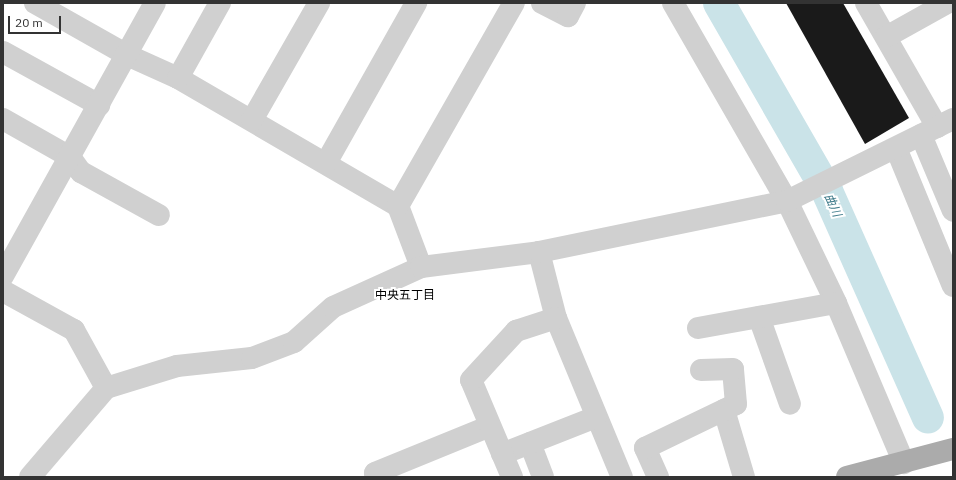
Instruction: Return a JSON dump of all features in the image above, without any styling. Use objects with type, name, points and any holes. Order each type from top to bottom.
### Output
[{"type":"main road","points":[[846,477],[910,462],[953,449]]},
{"type":"street","points":[[35,3],[127,55],[178,78],[398,206],[421,267]]},
{"type":"street","points":[[178,78],[220,3]]},
{"type":"street","points":[[252,120],[319,3]]},
{"type":"street","points":[[326,163],[416,3]]},
{"type":"street","points":[[398,206],[514,3]]},
{"type":"street","points":[[542,3],[568,16],[575,3]]},
{"type":"street","points":[[673,3],[795,198],[836,303],[910,462]]},
{"type":"street","points":[[866,3],[937,127],[953,211]]},
{"type":"street","points":[[886,37],[947,3]]},
{"type":"street","points":[[3,276],[127,55],[150,5]]},
{"type":"street","points":[[3,52],[99,106]]},
{"type":"street","points":[[3,119],[70,157],[81,172],[159,215]]},
{"type":"street","points":[[30,477],[106,388],[177,366],[252,358],[294,342],[334,307],[421,267],[539,252],[795,198],[842,176],[937,127]]},
{"type":"street","points":[[896,148],[953,286]]},
{"type":"street","points":[[539,252],[556,318],[622,477]]},
{"type":"street","points":[[3,291],[74,330],[106,388]]},
{"type":"street","points":[[698,328],[836,303]]},
{"type":"street","points":[[759,317],[790,404]]},
{"type":"street","points":[[512,477],[471,380],[516,331],[556,318]]},
{"type":"street","points":[[658,477],[645,448],[736,404],[732,369],[701,370]]},
{"type":"street","points":[[724,410],[744,477]]},
{"type":"street","points":[[502,454],[596,417]]},
{"type":"street","points":[[376,477],[375,473],[490,426]]},
{"type":"street","points":[[530,443],[543,477]]},
{"type":"building","points":[[786,3],[843,3],[909,118],[865,144]]},
{"type":"waterway","name":"曲川","points":[[719,3],[827,191],[928,418]]},
{"type":"district","name":"中央五丁目","points":[[405,295]]}]
